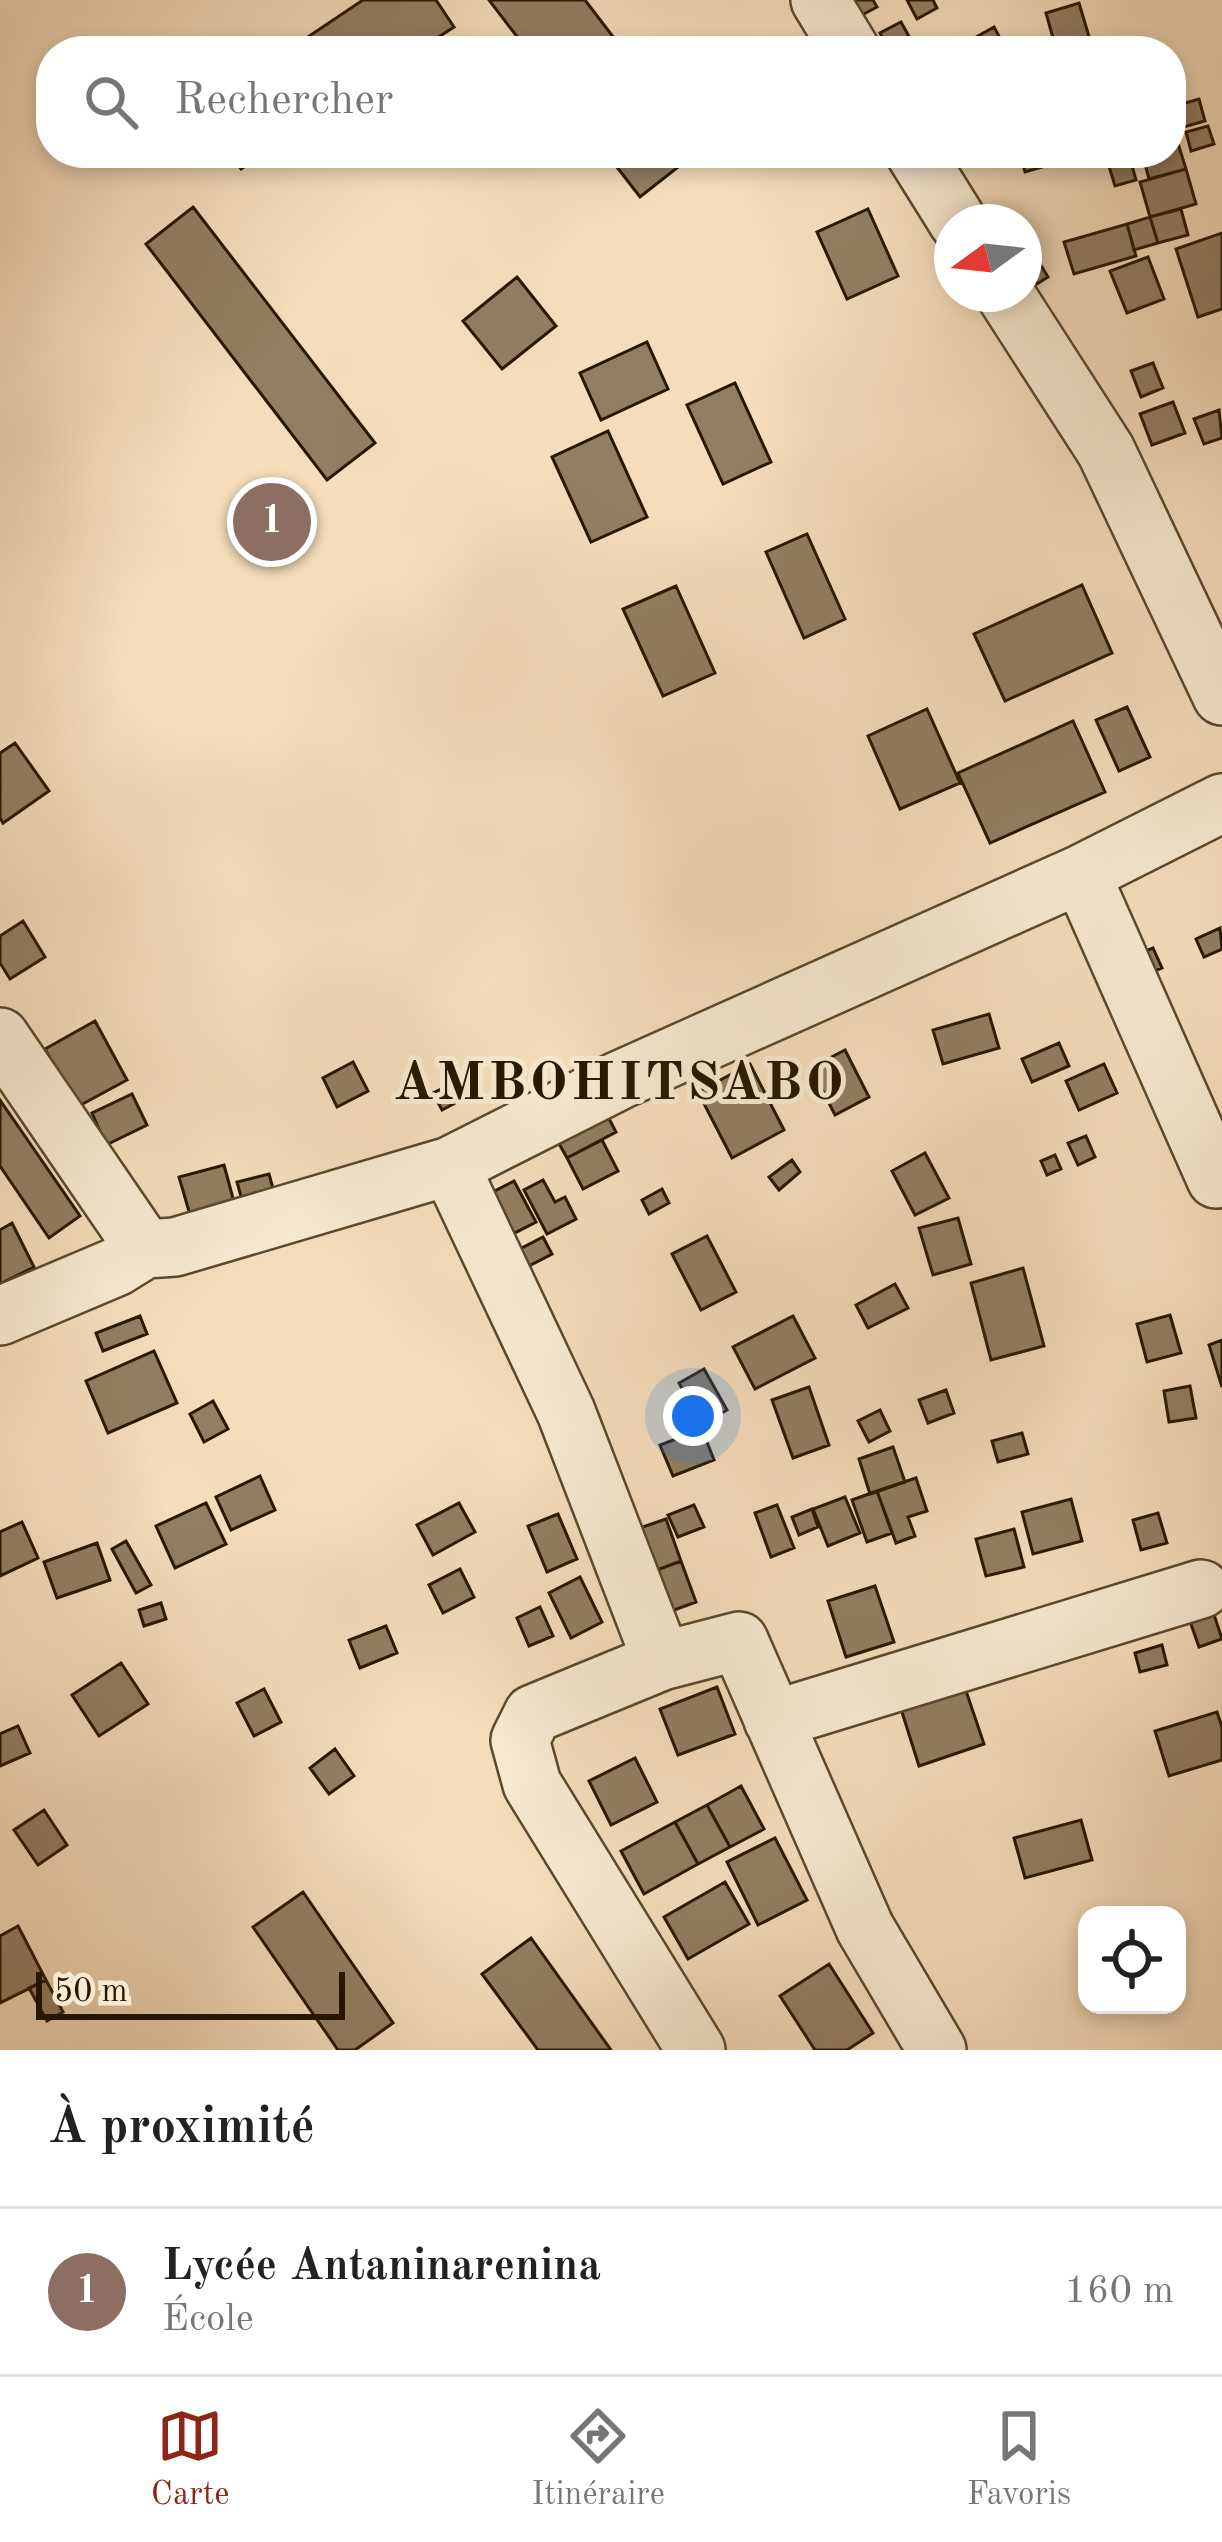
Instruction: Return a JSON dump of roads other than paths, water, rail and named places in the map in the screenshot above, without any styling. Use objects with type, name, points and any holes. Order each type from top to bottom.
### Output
[{"type":"street","points":[[820,0],[842,36]]},
{"type":"street","points":[[924,168],[947,204]]},
{"type":"street","points":[[1017,312],[1106,451],[1222,696]]},
{"type":"street","points":[[0,1316],[116,1267],[145,1249],[175,1247],[450,1166],[620,1080],[1081,874],[1222,803]]},
{"type":"street","points":[[1081,874],[1216,1179]]},
{"type":"street","points":[[0,1037],[145,1249]]},
{"type":"street","points":[[450,1166],[566,1412],[662,1661]]},
{"type":"street","points":[[773,1720],[1201,1589]]},
{"type":"street","points":[[697,2050],[532,1784],[520,1740],[533,1714],[662,1661],[739,1641],[865,1928],[937,2050]]},
{"type":"place","name":"Lycée Antaninarenina","points":[[272,522]]},
{"type":"district","name":"AMBOHITSABO","points":[[620,1080]]}]
